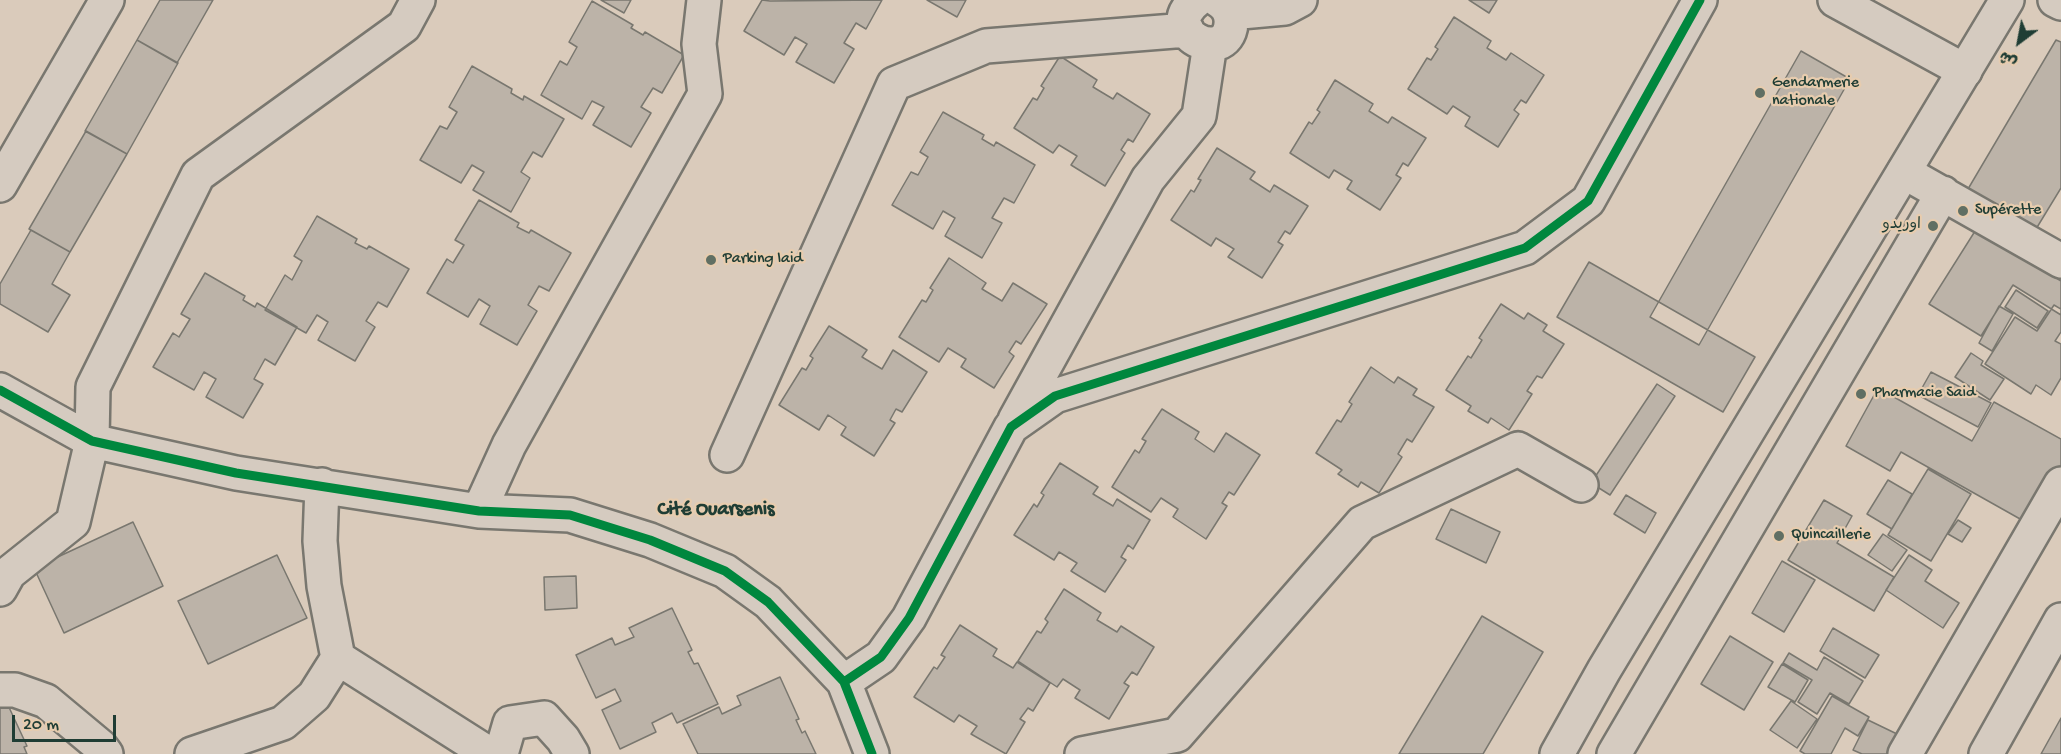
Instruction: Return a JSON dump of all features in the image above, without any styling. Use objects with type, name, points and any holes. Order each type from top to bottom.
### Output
[{"type":"street","points":[[0,185],[107,0]]},
{"type":"street","points":[[0,589],[9,573],[73,522],[92,441],[93,387],[198,176],[404,26],[418,0]]},
{"type":"street","points":[[479,510],[509,445],[705,94],[699,44],[704,0]]},
{"type":"street","points":[[844,682],[881,657],[909,618],[1148,179],[1199,116],[1198,37],[1184,18],[1186,11],[1197,0]]},
{"type":"street","points":[[727,455],[894,84],[986,46],[1198,37],[1221,40],[1230,29],[1224,7],[1285,8],[1300,0]]},
{"type":"street","points":[[1011,427],[1055,396],[1525,248],[1588,201],[1700,0]]},
{"type":"street","points":[[1835,0],[1965,70]]},
{"type":"street","points":[[1557,754],[1604,670],[2007,0]]},
{"type":"street","points":[[2055,0],[2061,3]]},
{"type":"street","points":[[1904,172],[2061,261]]},
{"type":"street","points":[[1614,754],[1943,193]]},
{"type":"street","points":[[0,390],[92,441],[236,472],[479,510],[570,515],[650,540],[725,571],[768,602],[844,682],[872,754]]},
{"type":"street","points":[[1098,753],[1178,735],[1362,524],[1518,449],[1581,485]]},
{"type":"street","points":[[1905,754],[2061,484]]},
{"type":"street","points":[[192,754],[283,723],[314,696],[338,658],[324,586],[320,541],[322,485]]},
{"type":"street","points":[[1986,754],[2061,620]]},
{"type":"street","points":[[338,658],[489,754]]},
{"type":"street","points":[[0,690],[15,690],[46,700],[100,746],[106,754]]},
{"type":"street","points":[[501,754],[510,723],[543,718],[563,739],[572,754]]},
{"type":"building","points":[[160,0],[213,0],[177,63],[137,40]]},
{"type":"building","points":[[601,0],[631,0],[624,13]]},
{"type":"building","points":[[762,0],[882,0],[866,29],[856,23],[844,43],[854,49],[834,83],[796,62],[807,44],[795,37],[784,55],[744,31]]},
{"type":"building","points":[[927,0],[966,0],[957,17]]},
{"type":"building","points":[[1469,0],[1497,0],[1489,13]]},
{"type":"building","points":[[592,1],[633,25],[631,28],[643,35],[645,32],[684,55],[662,93],[653,88],[641,107],[651,113],[631,147],[593,125],[604,107],[592,101],[582,119],[541,95],[560,61],[567,65],[577,47],[569,42]]},
{"type":"building","points":[[1454,17],[1491,41],[1487,48],[1506,60],[1511,53],[1544,75],[1526,103],[1521,100],[1514,110],[1519,114],[1498,147],[1465,126],[1470,117],[1453,106],[1447,114],[1408,89],[1427,58],[1431,60],[1438,49],[1435,47]]},
{"type":"building","points":[[137,40],[178,63],[127,154],[85,131]]},
{"type":"building","points":[[2056,40],[2061,42],[2061,188],[2036,229],[1968,189]]},
{"type":"building","points":[[1801,51],[1850,79],[1699,345],[1650,317]]},
{"type":"building","points":[[1060,56],[1097,80],[1093,87],[1113,99],[1117,93],[1150,114],[1133,142],[1128,139],[1121,150],[1125,153],[1105,186],[1071,165],[1077,156],[1059,145],[1053,153],[1014,128],[1033,98],[1037,100],[1044,88],[1041,86]]},
{"type":"building","points":[[472,66],[512,89],[511,93],[523,100],[524,96],[564,119],[542,157],[533,152],[521,172],[530,178],[511,212],[473,190],[484,172],[472,165],[461,183],[420,160],[440,126],[447,129],[457,112],[449,107]]},
{"type":"building","points":[[1335,80],[1373,104],[1369,111],[1388,123],[1392,117],[1426,138],[1408,166],[1403,163],[1396,175],[1401,178],[1380,210],[1347,189],[1352,181],[1334,170],[1329,178],[1290,153],[1309,122],[1312,124],[1320,112],[1317,110]]},
{"type":"building","points":[[943,112],[984,135],[982,139],[994,146],[996,142],[1035,165],[1014,203],[1004,198],[992,218],[1002,223],[982,258],[945,236],[955,218],[943,211],[933,229],[892,205],[911,172],[918,175],[928,157],[920,152]]},
{"type":"building","points":[[86,131],[127,154],[70,252],[29,229]]},
{"type":"building","points":[[1217,148],[1255,172],[1250,179],[1270,192],[1274,185],[1308,206],[1290,234],[1285,231],[1278,242],[1283,245],[1262,278],[1228,257],[1234,249],[1216,238],[1211,246],[1171,220],[1191,190],[1194,192],[1201,180],[1198,179]]},
{"type":"building","points":[[479,200],[519,223],[517,227],[529,233],[531,230],[571,253],[549,291],[539,286],[528,305],[537,311],[517,345],[480,324],[490,306],[479,299],[468,317],[427,293],[447,259],[453,263],[464,245],[455,240]]},
{"type":"building","points":[[317,216],[357,239],[355,243],[367,249],[369,246],[409,269],[387,307],[378,302],[366,321],[375,327],[355,361],[318,340],[328,322],[317,315],[306,333],[265,310],[285,275],[292,280],[302,261],[294,256]]},
{"type":"building","points":[[1977,228],[2061,281],[2061,315],[2013,285],[1981,336],[1929,304]]},
{"type":"building","points":[[31,230],[70,252],[52,284],[70,295],[48,332],[0,304],[0,284]]},
{"type":"building","points":[[949,258],[986,283],[982,289],[1002,301],[1013,283],[1047,304],[1021,344],[1016,341],[1009,352],[1014,356],[994,388],[961,367],[966,359],[948,348],[939,362],[899,337],[922,300],[926,302],[933,290],[930,288]]},
{"type":"building","points":[[1589,262],[1755,357],[1723,412],[1557,317]]},
{"type":"building","points":[[205,273],[245,296],[243,300],[255,307],[257,303],[297,327],[275,365],[265,359],[254,379],[263,384],[243,418],[206,397],[216,379],[204,372],[194,390],[153,367],[173,333],[179,337],[190,319],[181,314]]},
{"type":"building","points":[[2016,290],[2048,311],[2037,328],[2005,307]]},
{"type":"building","points":[[1501,304],[1524,319],[1528,313],[1547,325],[1543,331],[1564,344],[1542,378],[1537,376],[1527,391],[1532,394],[1509,430],[1491,418],[1488,423],[1468,411],[1471,406],[1446,390],[1468,356],[1471,358],[1482,340],[1479,338]]},
{"type":"building","points":[[2054,305],[2061,309],[2061,332],[2055,341],[2061,344],[2061,378],[2051,395],[2036,385],[2031,394],[1985,364],[2015,317],[2037,331]]},
{"type":"building","points":[[1999,306],[2013,314],[1992,351],[1979,343]]},
{"type":"building","points":[[829,326],[867,350],[862,357],[882,369],[893,350],[927,372],[902,412],[896,409],[890,420],[895,423],[874,456],[841,435],[846,427],[828,415],[819,430],[779,405],[802,368],[806,370],[813,358],[810,356]]},
{"type":"building","points":[[1971,353],[1983,361],[1981,365],[2004,379],[1990,400],[1955,377]]},
{"type":"building","points":[[1371,367],[1394,383],[1398,377],[1417,389],[1413,395],[1434,407],[1412,442],[1407,439],[1398,454],[1402,457],[1379,493],[1361,482],[1358,487],[1338,474],[1342,470],[1316,453],[1337,420],[1341,422],[1352,404],[1349,402]]},
{"type":"building","points":[[1931,372],[1991,403],[1978,427],[1918,395]]},
{"type":"building","points":[[1657,384],[1675,396],[1610,495],[1591,483]]},
{"type":"building","points":[[1878,388],[1972,441],[1994,402],[2061,439],[2061,467],[2029,524],[1901,452],[1890,471],[1846,446]]},
{"type":"building","points":[[1162,409],[1199,432],[1195,439],[1214,452],[1226,433],[1260,455],[1234,495],[1229,492],[1222,503],[1227,506],[1206,539],[1173,517],[1178,509],[1161,498],[1151,512],[1112,487],[1135,450],[1139,453],[1146,441],[1142,439]]},
{"type":"building","points":[[1060,463],[1098,487],[1093,494],[1113,506],[1117,499],[1150,520],[1133,549],[1128,545],[1121,557],[1126,560],[1105,592],[1071,571],[1077,563],[1059,552],[1054,560],[1014,535],[1034,504],[1037,507],[1044,495],[1041,493]]},
{"type":"building","points":[[1928,469],[1971,494],[1931,561],[1888,535]]},
{"type":"building","points":[[1888,480],[1912,494],[1892,529],[1867,514]]},
{"type":"building","points":[[1626,495],[1656,513],[1645,533],[1614,514]]},
{"type":"building","points":[[1824,500],[1852,516],[1837,543],[1894,577],[1874,611],[1788,560]]},
{"type":"building","points":[[1451,509],[1500,532],[1486,563],[1436,539]]},
{"type":"building","points":[[1958,520],[1971,528],[1962,542],[1948,534]]},
{"type":"building","points":[[133,522],[163,586],[64,633],[34,568]]},
{"type":"building","points":[[1883,534],[1907,550],[1892,571],[1868,555]]},
{"type":"building","points":[[277,555],[307,618],[208,664],[178,601]]},
{"type":"building","points":[[1909,555],[1932,570],[1925,581],[1959,603],[1943,628],[1886,590]]},
{"type":"building","points":[[1782,561],[1815,580],[1784,632],[1752,613]]},
{"type":"building","points":[[576,576],[577,608],[545,610],[544,577]]},
{"type":"building","points":[[1064,589],[1101,613],[1097,620],[1117,632],[1121,626],[1154,647],[1137,675],[1132,672],[1124,683],[1129,686],[1109,719],[1075,698],[1080,690],[1063,679],[1057,687],[1018,661],[1037,631],[1041,633],[1048,622],[1045,619]]},
{"type":"building","points":[[672,608],[692,650],[688,652],[694,664],[698,663],[718,704],[677,723],[672,713],[652,723],[656,732],[620,749],[602,710],[621,701],[615,689],[596,698],[576,655],[612,638],[615,645],[634,637],[629,628]]},
{"type":"building","points":[[1482,616],[1543,652],[1483,754],[1399,754]]},
{"type":"building","points":[[960,625],[997,649],[993,656],[1013,668],[1017,662],[1050,683],[1033,711],[1028,708],[1020,719],[1025,722],[1006,754],[971,734],[977,726],[959,715],[954,722],[914,697],[934,667],[937,669],[945,657],[941,655]]},
{"type":"building","points":[[1833,628],[1879,655],[1865,678],[1820,651]]},
{"type":"building","points":[[1730,636],[1773,662],[1744,710],[1701,684]]},
{"type":"building","points":[[1789,653],[1817,670],[1824,657],[1863,681],[1849,704],[1830,693],[1817,714],[1798,702],[1812,680],[1783,663]]},
{"type":"building","points":[[1782,664],[1808,680],[1795,702],[1768,687]]},
{"type":"building","points":[[780,677],[799,719],[796,720],[802,733],[805,731],[816,754],[698,754],[683,724],[719,707],[722,714],[741,705],[737,696]]},
{"type":"building","points":[[1832,696],[1869,717],[1858,736],[1845,728],[1831,754],[1805,754],[1800,751]]},
{"type":"building","points":[[1791,701],[1817,719],[1797,748],[1770,730]]},
{"type":"building","points":[[7,703],[27,746],[24,747],[27,754],[0,754],[0,707]]},
{"type":"building","points":[[2061,718],[2061,754],[2041,754]]},
{"type":"building","points":[[1868,720],[1897,734],[1888,754],[1862,754],[1853,750]]},
{"type":"cycle path","points":[[844,682],[881,657],[909,618],[1011,427],[1055,396],[1525,248],[1588,201],[1700,0]]},
{"type":"cycle path","points":[[0,390],[92,441],[236,473],[479,511],[570,515],[650,540],[725,571],[768,602],[844,682],[872,754]]},
{"type":"place","name":"Gendarmerie nationale","points":[[1760,93]]},
{"type":"place","name":"Supérette","points":[[1963,211]]},
{"type":"place","name":"اوريدو","points":[[1933,226]]},
{"type":"place","name":"Parking laid","points":[[711,260]]},
{"type":"place","name":"Pharmacie Said","points":[[1861,394]]},
{"type":"place","name":"Quincaillerie","points":[[1779,536]]},
{"type":"district","name":"Cité Ouarsenis","points":[[716,511]]}]
